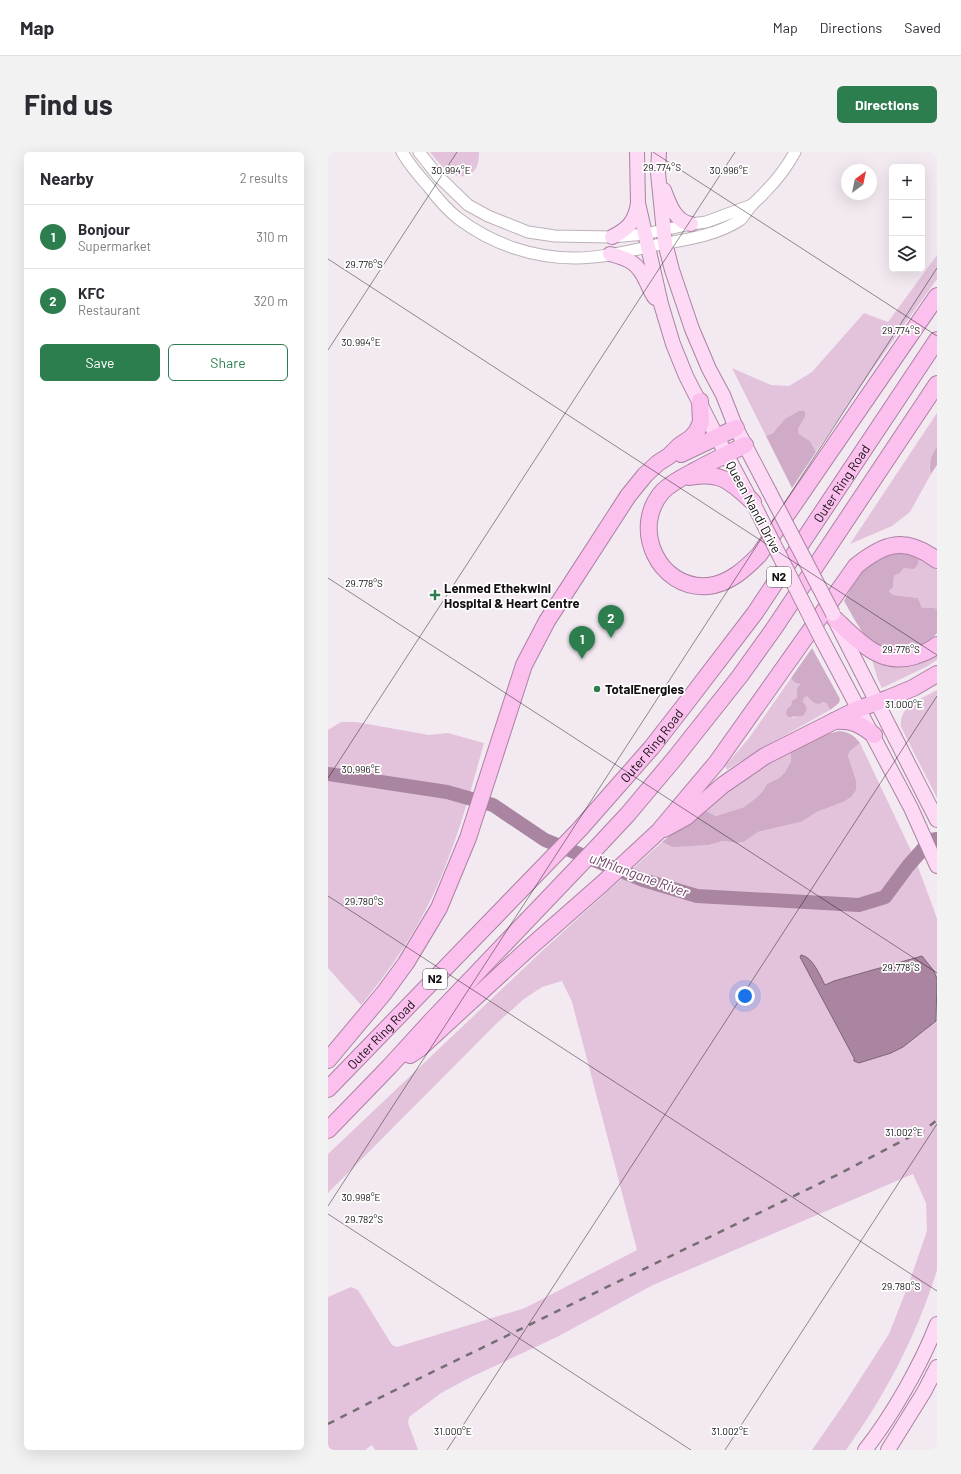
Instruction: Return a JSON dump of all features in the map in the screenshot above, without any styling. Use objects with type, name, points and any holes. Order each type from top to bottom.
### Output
[{"type":"highway","points":[[745,445],[669,486],[662,492],[655,502],[651,512],[648,533],[650,544],[661,566],[681,581],[694,585],[708,586],[723,582],[738,574],[759,555],[937,296]]},
{"type":"highway","name":"Outer Ring Road","points":[[328,1089],[605,802],[688,702],[755,613],[937,340]]},
{"type":"highway","name":"Outer Ring Road","points":[[328,1130],[628,814],[705,721],[766,639],[937,384]]},
{"type":"highway","points":[[328,1060],[384,993],[421,940],[439,908],[468,838],[524,665],[543,628],[628,496],[645,475],[670,456],[679,446],[692,438],[700,426],[702,414],[700,401]]},
{"type":"highway","points":[[670,456],[682,454],[736,428]]},
{"type":"highway","points":[[682,478],[704,474],[715,476],[733,484],[754,505]]},
{"type":"highway","points":[[389,1067],[419,1049],[528,948],[604,883],[655,835],[717,762],[856,566],[877,551],[899,545],[916,548],[937,560]]},
{"type":"highway","points":[[834,617],[871,650],[883,656],[893,658],[909,658],[933,649],[937,645]]},
{"type":"highway","points":[[655,835],[686,817],[723,785],[765,756],[858,709],[914,688],[937,674]]},
{"type":"highway","points":[[834,721],[848,721],[857,723],[874,735]]},
{"type":"main road","name":"Queen Nandi Drive","points":[[637,152],[638,203],[661,304],[673,344],[686,376],[754,505],[858,709],[874,735],[911,808],[937,866]]},
{"type":"main road","name":"Queen Nandi Drive","points":[[659,152],[658,173],[665,237],[672,270],[692,329],[736,428],[937,820]]},
{"type":"main road","points":[[658,173],[672,210],[684,222],[691,224]]},
{"type":"main road","points":[[612,237],[623,231],[630,224],[637,213],[638,203]]},
{"type":"main road","points":[[610,254],[623,257],[634,263],[642,273],[653,295],[661,304]]},
{"type":"main road","points":[[865,1450],[875,1438],[895,1407],[918,1366],[937,1324]]},
{"type":"main road","points":[[888,1450],[937,1367]]},
{"type":"street","points":[[402,152],[418,175],[449,210],[495,241],[531,253],[576,258],[610,254],[647,240],[704,234],[725,228],[741,219],[775,181],[795,152]]},
{"type":"street","points":[[419,152],[438,176],[468,204],[488,216],[528,232],[555,236],[612,237],[647,240]]},
{"type":"street","points":[[665,237],[691,224],[706,222],[752,205]]},
{"type":"shaded area","points":[[430,152],[479,152],[475,170],[470,174],[459,176],[443,167]]},
{"type":"shaded area","points":[[937,255],[937,279],[816,452],[810,441],[799,434],[798,429],[805,417],[786,419],[773,433],[766,436],[732,368],[771,385],[789,386],[812,372],[864,313],[888,322]]},
{"type":"shaded area","points":[[799,411],[805,411],[805,417],[798,429],[799,434],[810,441],[816,452],[792,488],[766,436],[773,433],[785,419]]},
{"type":"shaded area","points":[[937,413],[937,445],[929,466],[931,474],[910,512],[892,526],[850,544]]},
{"type":"shaded area","points":[[937,446],[937,465],[931,474],[930,463]]},
{"type":"shaded area","points":[[898,553],[905,553],[919,557],[918,564],[914,569],[904,568],[900,573],[894,576],[893,587],[889,591],[893,595],[918,598],[922,608],[937,609],[937,633],[924,644],[908,650],[883,647],[868,639],[844,601],[864,569],[878,559]]},
{"type":"shaded area","points":[[919,557],[937,570],[937,609],[922,608],[918,598],[893,595],[889,591],[893,586],[894,576],[900,573],[904,568]]},
{"type":"shaded area","points":[[812,648],[840,699],[839,703],[830,710],[827,704],[823,702],[819,704],[814,703],[807,696],[804,698],[803,702],[807,709],[803,716],[788,717],[786,714],[787,709],[791,706],[792,701],[797,698],[797,688],[800,684],[794,682],[791,678]]},
{"type":"shaded area","points":[[937,655],[937,660],[926,667],[882,688],[872,660],[889,665],[906,666],[922,663]]},
{"type":"shaded area","points":[[791,678],[794,682],[800,683],[797,688],[797,698],[792,718],[803,716],[805,714],[807,709],[803,702],[804,698],[807,696],[827,704],[830,710],[727,770],[725,766],[749,738]]},
{"type":"shaded area","points":[[937,690],[937,798],[901,727],[901,719],[907,708],[918,700]]},
{"type":"shaded area","points":[[341,722],[356,722],[429,735],[448,733],[484,743],[468,801],[453,845],[432,898],[400,953],[388,971],[361,1005],[328,968],[328,730]]},
{"type":"shaded area","points":[[839,731],[851,734],[860,743],[850,751],[848,756],[856,780],[856,790],[851,797],[843,802],[817,812],[801,822],[758,832],[744,842],[737,843],[723,841],[709,845],[672,847],[662,842],[702,809],[716,816],[744,807],[762,792],[767,784],[779,778],[785,772],[791,761],[791,751],[823,735]]},
{"type":"shaded area","points":[[860,743],[915,859],[937,919],[937,979],[934,971],[922,956],[834,981],[825,985],[811,962],[854,1061],[859,1063],[891,1053],[923,1032],[927,1027],[936,1021],[937,1018],[937,1270],[920,1318],[899,1363],[861,1429],[846,1450],[812,1450],[846,1401],[889,1334],[909,1283],[927,1231],[926,1203],[913,1174],[653,1285],[557,1337],[469,1378],[441,1393],[409,1417],[408,1423],[418,1450],[375,1450],[372,1445],[365,1450],[328,1450],[328,1297],[351,1287],[358,1290],[392,1345],[397,1347],[525,1308],[637,1250],[572,1002],[562,981],[542,987],[524,999],[497,1023],[328,1193],[328,1154],[542,951],[662,842],[672,847],[709,845],[723,841],[737,843],[744,842],[758,832],[801,822],[817,812],[843,802],[856,780],[848,756],[850,751]]},
{"type":"shaded area","points":[[791,751],[791,761],[785,772],[779,778],[767,784],[756,798],[744,807],[716,816],[702,809],[761,766]]},
{"type":"shaded area","points":[[801,955],[805,956],[813,963],[825,985],[834,981],[922,956],[934,971],[937,979],[936,1021],[903,1047],[891,1053],[859,1063],[854,1061],[854,1058],[800,957]]},
{"type":"waterway","name":"uMhlangane River","points":[[328,774],[447,792],[493,805],[545,840],[643,880],[697,896],[859,905],[885,897],[908,866],[931,840],[937,839]]},
{"type":"railway","points":[[328,1424],[839,1174],[927,1128],[937,1120]]},
{"type":"place","name":"Lenmed Ethekwini Hospital & Heart Centre","points":[[435,595]]},
{"type":"place","name":"KFC","points":[[611,638]]},
{"type":"place","name":"Bonjour","points":[[582,659]]},
{"type":"place","name":"TotalEnergies","points":[[597,689]]}]
